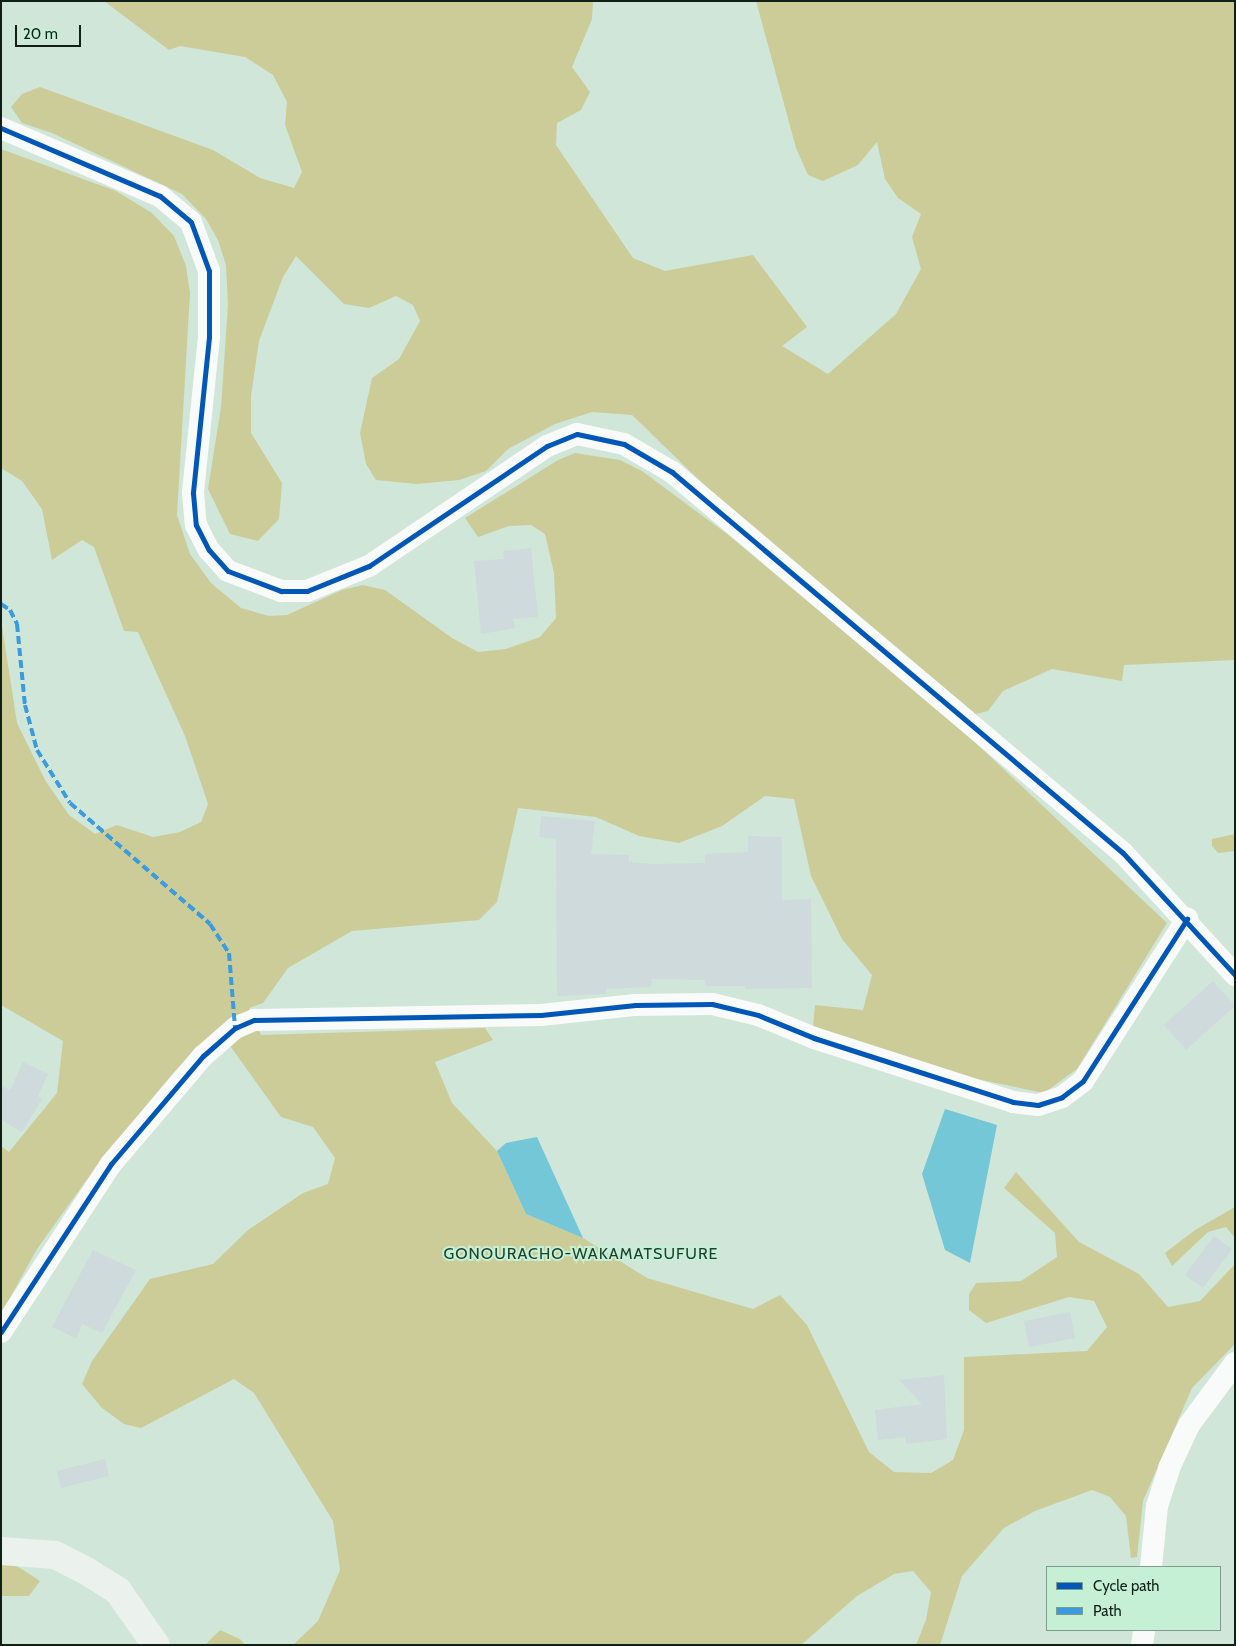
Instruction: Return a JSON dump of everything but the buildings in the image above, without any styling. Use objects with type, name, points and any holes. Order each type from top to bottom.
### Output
[{"type":"main road","points":[[1,1551],[54,1556],[118,1590],[156,1645]]},
{"type":"street","points":[[1,128],[160,196],[191,222],[209,271],[209,337],[193,493],[196,525],[209,550],[228,571],[281,591],[307,591],[338,581],[369,566],[547,446],[577,434],[608,439],[672,472],[1123,853],[1187,919],[1235,975]]},
{"type":"street","points":[[1,1332],[111,1164],[203,1056],[235,1028],[254,1020],[541,1016],[635,1005],[712,1004],[758,1015],[814,1038],[1012,1102],[1038,1105],[1062,1097],[1083,1081],[1187,919]]},
{"type":"street","points":[[1151,1566],[1158,1506],[1169,1468],[1189,1424],[1235,1364]]},
{"type":"street","points":[[1142,1645],[1144,1631]]},
{"type":"green space","points":[[104,1],[593,1],[592,19],[572,67],[590,92],[581,110],[557,123],[556,145],[633,258],[665,271],[753,255],[807,327],[782,346],[828,374],[896,314],[921,269],[912,237],[921,214],[898,198],[885,179],[877,142],[858,165],[823,181],[808,175],[796,148],[756,1],[1235,1],[1235,660],[1124,665],[1122,681],[1052,669],[1003,691],[988,711],[976,714],[725,505],[632,415],[592,412],[555,424],[508,449],[486,471],[459,480],[417,484],[376,480],[366,464],[360,433],[372,378],[399,359],[420,321],[413,305],[396,296],[369,308],[344,304],[296,256],[283,277],[259,341],[251,396],[251,433],[282,483],[279,519],[258,541],[230,534],[208,489],[221,407],[228,305],[226,265],[218,240],[206,219],[182,194],[52,133],[22,123],[11,107],[22,94],[40,87],[213,150],[260,178],[294,188],[302,172],[285,125],[287,102],[273,75],[245,57],[180,46],[169,50]]},
{"type":"green space","points":[[1,149],[116,191],[152,213],[174,236],[186,266],[190,293],[177,515],[190,554],[211,583],[241,608],[269,616],[287,615],[342,590],[363,585],[385,590],[452,638],[478,652],[506,649],[540,637],[556,618],[554,573],[545,534],[531,525],[509,526],[478,537],[465,518],[558,460],[575,453],[620,460],[642,471],[727,534],[961,729],[1167,923],[1077,1069],[1044,1093],[972,1078],[813,1026],[815,1005],[863,1010],[872,975],[842,939],[811,876],[794,799],[765,796],[722,826],[679,843],[639,836],[596,817],[518,808],[497,902],[479,920],[352,931],[288,968],[263,1003],[249,1008],[261,1035],[485,1028],[493,1040],[435,1062],[452,1103],[497,1151],[526,1214],[583,1238],[647,1278],[753,1309],[780,1295],[807,1325],[869,1452],[894,1472],[931,1473],[953,1460],[964,1430],[964,1357],[1087,1351],[1107,1327],[1094,1301],[1069,1297],[986,1323],[969,1310],[969,1294],[976,1283],[1021,1281],[1057,1257],[1055,1233],[1004,1188],[1016,1172],[1079,1242],[1139,1274],[1168,1307],[1200,1301],[1235,1264],[1235,1344],[1192,1388],[1143,1501],[1137,1557],[1131,1558],[1126,1516],[1110,1497],[1092,1490],[1035,1511],[1004,1528],[962,1576],[940,1645],[916,1645],[926,1620],[931,1592],[913,1571],[894,1574],[857,1596],[801,1645],[293,1645],[318,1621],[340,1570],[333,1521],[254,1393],[234,1379],[141,1428],[124,1424],[102,1408],[82,1384],[92,1361],[150,1279],[213,1264],[248,1230],[303,1193],[328,1184],[335,1158],[313,1127],[281,1117],[218,1029],[173,1073],[98,1164],[37,1249],[1,1314],[1,1146],[9,1152],[57,1093],[63,1041],[1,1005],[1,620],[17,723],[45,780],[69,815],[95,834],[117,825],[153,837],[180,832],[201,822],[208,804],[185,736],[138,632],[124,631],[94,547],[82,540],[52,560],[42,509],[22,481],[1,468]]},
{"type":"green space","points":[[1235,834],[1235,851],[1218,853],[1212,846],[1212,839]]},
{"type":"green space","points":[[1235,1207],[1235,1238],[1226,1227],[1208,1232],[1172,1266],[1165,1253],[1195,1230]]},
{"type":"green space","points":[[14,1564],[40,1581],[29,1596],[1,1596],[1,1565]]},
{"type":"green space","points":[[220,1630],[240,1639],[245,1645],[205,1645]]},
{"type":"water","points":[[945,1109],[997,1125],[970,1263],[945,1250],[922,1174]]},
{"type":"water","points":[[537,1137],[583,1238],[526,1214],[497,1151],[506,1143]]},
{"type":"marked path","points":[[1,604],[10,610],[17,624],[25,705],[37,750],[70,803],[210,924],[229,953],[235,1028]]},
{"type":"cycle path","points":[[1,128],[160,196],[191,222],[209,271],[209,337],[193,493],[196,525],[209,550],[228,571],[281,591],[307,591],[369,566],[547,446],[577,434],[624,444],[672,472],[1123,853],[1235,975]]},
{"type":"cycle path","points":[[1,1332],[111,1164],[203,1056],[235,1028],[254,1020],[541,1015],[635,1005],[712,1004],[758,1015],[814,1038],[1013,1102],[1038,1105],[1062,1097],[1083,1081],[1187,919]]},
{"type":"district","name":"GONOURACHO-WAKAMATSUFURE","points":[[581,1254]]}]
